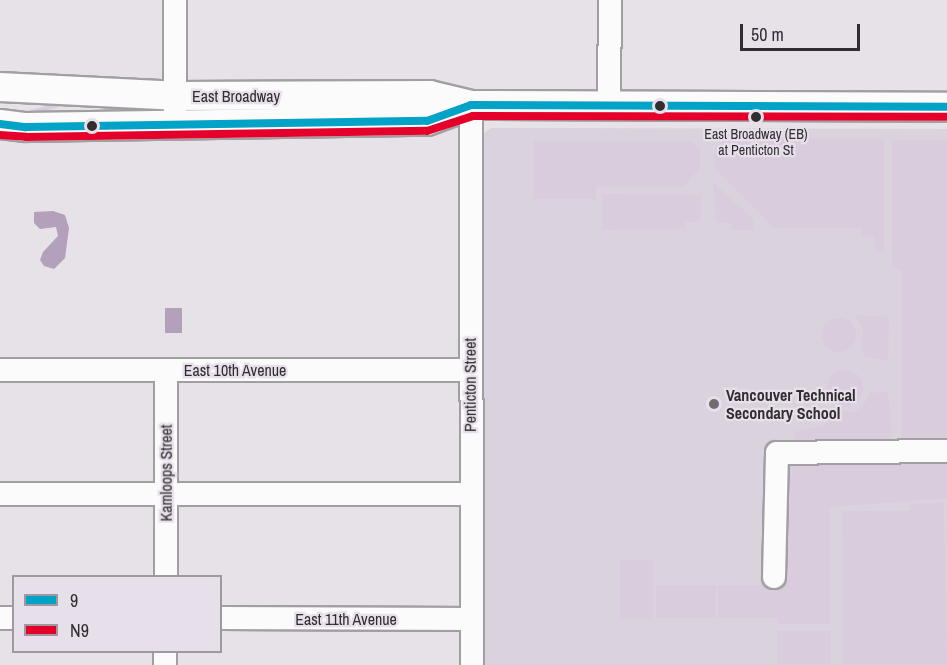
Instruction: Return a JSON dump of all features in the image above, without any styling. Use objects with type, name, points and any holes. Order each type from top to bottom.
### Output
[{"type":"main road","name":"East Broadway","points":[[0,87],[175,96],[430,95],[471,105],[947,107]]},
{"type":"main road","name":"East Broadway","points":[[0,124],[175,126],[427,121],[471,105]]},
{"type":"street","points":[[175,0],[175,126]]},
{"type":"street","points":[[609,106],[610,0]]},
{"type":"street","name":"Penticton Street","points":[[471,105],[472,665]]},
{"type":"street","name":"East 10th Avenue","points":[[0,370],[470,370]]},
{"type":"street","name":"Kamloops Street","points":[[166,370],[166,575]]},
{"type":"street","points":[[774,577],[777,453],[947,451]]},
{"type":"street","points":[[0,495],[470,494]]},
{"type":"street","name":"East 11th Avenue","points":[[222,618],[472,619]]},
{"type":"shaded area","points":[[59,103],[60,107],[10,119],[9,116]]},
{"type":"shaded area","name":"Vancouver Technical Secondary School","points":[[491,128],[947,129],[947,665],[482,665],[482,135]]},
{"type":"shaded area","points":[[754,138],[884,139],[884,252],[876,252],[874,237],[862,236],[861,228],[773,228],[714,167],[715,149],[723,141],[753,142]]},
{"type":"shaded area","points":[[892,140],[947,140],[947,444],[919,445],[903,439],[902,434],[902,270],[892,268]]},
{"type":"shaded area","points":[[534,141],[691,141],[700,149],[700,168],[683,187],[596,187],[596,199],[534,199]]},
{"type":"shaded area","points":[[713,182],[753,219],[754,230],[732,230],[731,223],[716,223]]},
{"type":"shaded area","points":[[602,194],[701,195],[701,217],[698,222],[685,222],[685,229],[602,230]]},
{"type":"shaded area","points":[[53,211],[65,215],[69,228],[65,258],[54,269],[44,266],[40,260],[43,252],[58,236],[56,227],[40,229],[34,223],[34,212]]},
{"type":"shaded area","points":[[165,308],[182,308],[182,333],[165,333]]},
{"type":"shaded area","points":[[855,315],[889,317],[888,361],[865,356],[861,350],[863,331]]},
{"type":"shaded area","points":[[839,318],[851,323],[856,335],[851,347],[839,352],[827,347],[822,335],[827,323]]},
{"type":"shaded area","points":[[845,370],[857,376],[863,388],[857,400],[845,406],[833,400],[827,388],[833,376]]},
{"type":"shaded area","points":[[888,392],[892,440],[825,440],[818,445],[795,445],[794,432],[826,425],[835,410],[854,412],[863,406],[870,393]]},
{"type":"shaded area","points":[[947,459],[947,498],[830,507],[830,624],[778,624],[778,618],[718,618],[718,585],[778,585],[780,476],[795,460]]},
{"type":"shaded area","points":[[944,503],[947,665],[843,665],[842,511],[910,511],[910,504]]},
{"type":"shaded area","points":[[620,560],[653,560],[653,619],[620,619]]},
{"type":"shaded area","points":[[656,585],[716,585],[716,618],[656,618]]},
{"type":"shaded area","points":[[777,631],[831,631],[831,665],[777,665]]},
{"type":"transit line","name":"9","points":[[0,124],[26,127],[427,121],[471,105],[947,107]]},
{"type":"transit line","name":"N9","points":[[0,135],[26,137],[427,131],[473,116],[947,117]]},
{"type":"place","name":"East Broadway (EB) at Penticton St","points":[[756,117]]},
{"type":"place","name":"Vancouver Technical Secondary School","points":[[714,404]]}]
